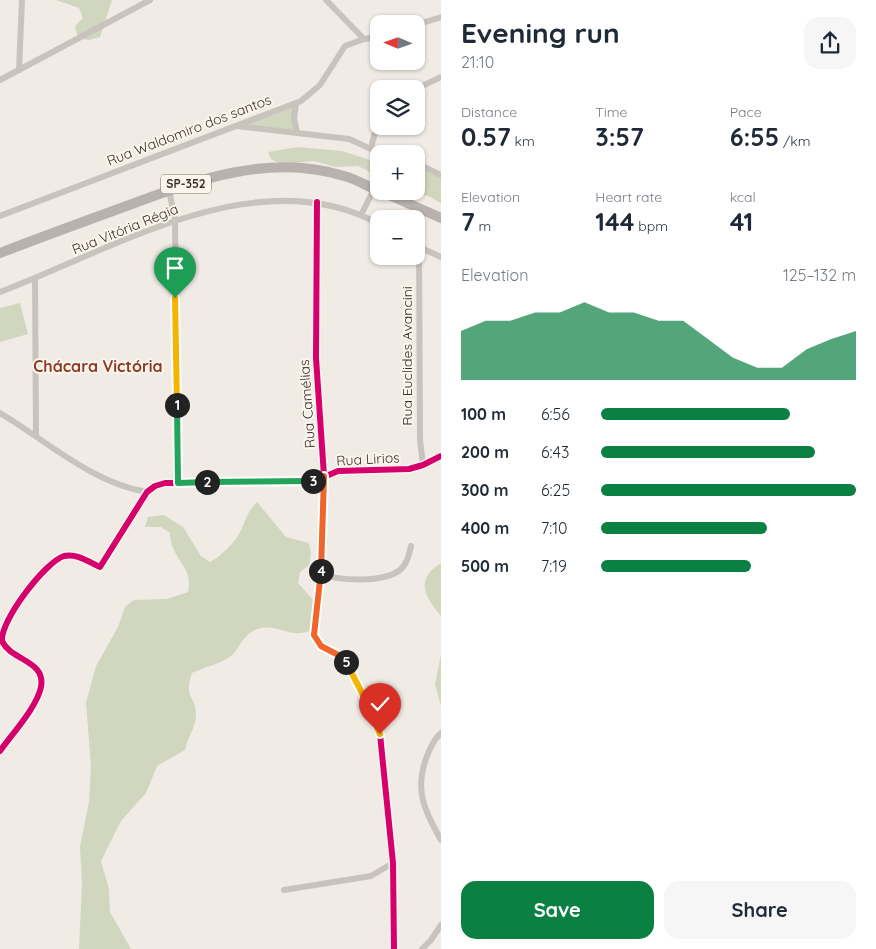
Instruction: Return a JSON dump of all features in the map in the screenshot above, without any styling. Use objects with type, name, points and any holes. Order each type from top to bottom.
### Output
[{"type":"main road","name":"SP-352","points":[[0,253],[169,190],[224,173],[275,167],[323,171],[345,176],[370,187]]},
{"type":"main road","name":"SP-352","points":[[400,200],[441,218]]},
{"type":"street","points":[[19,70],[22,0]]},
{"type":"street","points":[[0,80],[150,0]]},
{"type":"street","points":[[326,0],[364,38],[370,38]]},
{"type":"street","points":[[425,22],[441,17]]},
{"type":"street","name":"Rua Waldomiro dos santos","points":[[0,216],[234,125],[296,104],[320,85],[345,46],[364,38]]},
{"type":"street","points":[[425,85],[441,77]]},
{"type":"street","points":[[296,104],[294,118],[297,133]]},
{"type":"street","points":[[234,125],[349,139],[370,148]]},
{"type":"street","points":[[425,167],[441,175]]},
{"type":"street","points":[[169,190],[175,220],[178,483]]},
{"type":"street","name":"Rua Vitória Régia","points":[[0,292],[175,220],[236,205],[268,200],[317,202],[361,214],[370,219]]},
{"type":"street","points":[[361,214],[371,200]]},
{"type":"street","name":"Rua Camélias","points":[[317,202],[316,358],[324,476],[321,574],[314,635],[321,646],[344,658],[380,734],[393,863]]},
{"type":"street","points":[[425,249],[441,257]]},
{"type":"street","name":"Rua Euclides Avancini","points":[[418,265],[420,440],[423,465]]},
{"type":"street","points":[[35,279],[36,434]]},
{"type":"street","points":[[0,413],[36,434],[101,479],[130,489],[147,492],[100,567],[76,556],[63,556],[26,586],[0,630],[1,640],[7,649],[33,664],[40,673],[41,686],[31,707],[0,751]]},
{"type":"street","name":"Rua Lirios","points":[[147,492],[155,486],[178,483],[312,482],[338,471],[409,469],[423,465],[441,456]]},
{"type":"street","points":[[321,574],[333,579],[376,578],[392,575],[402,569],[408,559],[411,546]]},
{"type":"street","points":[[441,734],[428,752],[420,774],[423,803],[441,840]]},
{"type":"street","points":[[284,890],[371,876],[393,863],[394,949]]},
{"type":"street","points":[[422,949],[441,925]]},
{"type":"green space","points":[[56,0],[112,0],[100,37],[89,40],[78,38],[75,26],[83,18],[79,8]]},
{"type":"green space","points":[[293,106],[294,130],[243,124]]},
{"type":"green space","points":[[298,147],[342,151],[370,160],[370,173],[358,166],[335,167],[314,161],[281,164],[271,159],[268,152]]},
{"type":"green space","points":[[425,168],[441,174],[441,203],[425,195]]},
{"type":"green space","points":[[20,303],[28,334],[0,342],[0,308]]},
{"type":"green space","points":[[257,502],[286,537],[309,543],[311,554],[309,565],[300,572],[298,583],[314,601],[317,628],[300,633],[269,628],[255,630],[247,636],[227,659],[192,673],[189,692],[194,704],[196,719],[185,750],[157,766],[146,793],[121,821],[101,861],[109,889],[110,912],[131,949],[79,949],[82,883],[80,846],[89,802],[91,766],[86,703],[96,666],[118,627],[125,607],[134,600],[167,599],[188,592],[188,575],[174,550],[170,533],[161,527],[145,527],[148,517],[164,515],[183,527],[201,556],[210,562],[223,553],[236,539],[249,512]]},
{"type":"green space","points":[[441,563],[441,616],[430,602],[425,589],[425,582],[427,576]]},
{"type":"green space","points":[[441,655],[441,706],[435,684]]},
{"type":"cycle path","points":[[317,202],[316,358],[324,476],[321,574],[314,635],[321,646],[344,658],[380,734],[393,863],[394,949]]},
{"type":"cycle path","points":[[0,751],[35,703],[41,687],[41,678],[38,671],[6,648],[2,641],[3,632],[8,620],[25,593],[36,580],[46,569],[64,556],[78,557],[100,567],[147,492],[155,486],[165,483],[312,482],[338,471],[409,469],[423,465],[441,456]]},
{"type":"district","name":"Chácara Victória","points":[[98,366]]},
{"type":"route","points":[[175,298],[178,483],[312,482],[324,476],[321,574],[314,635],[321,646],[344,658],[380,734]]}]
